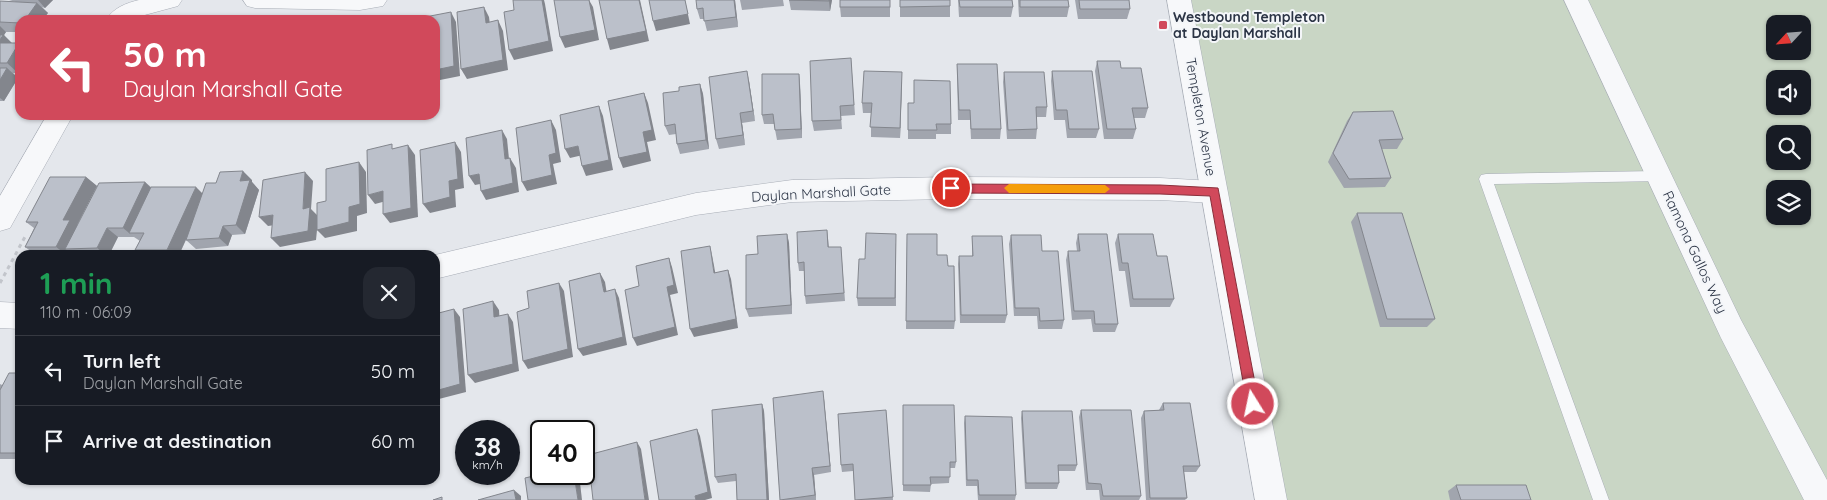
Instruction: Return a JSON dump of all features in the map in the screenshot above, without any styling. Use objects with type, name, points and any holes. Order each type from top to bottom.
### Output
[{"type":"street","points":[[126,15],[133,10],[170,0]]},
{"type":"street","points":[[255,0],[360,2],[375,0]]},
{"type":"street","name":"Templeton Avenue","points":[[1179,0],[1271,500]]},
{"type":"street","name":"Ramona Gallos Way","points":[[1576,0],[1605,58],[1731,329],[1801,459],[1820,500]]},
{"type":"street","points":[[0,220],[57,120]]},
{"type":"street","name":"Daylan Marshall Gate","points":[[440,266],[696,204],[783,192],[931,188],[1160,189],[1214,192]]},
{"type":"street","points":[[0,315],[15,316]]},
{"type":"lane","points":[[1601,500],[1486,179],[1659,176]]},
{"type":"green space","points":[[1179,0],[1827,0],[1827,500],[1270,500]]},
{"type":"building","points":[[513,0],[542,0],[549,41],[509,50],[504,12],[514,10]]},
{"type":"building","points":[[554,0],[589,0],[595,30],[560,37]]},
{"type":"building","points":[[599,0],[639,0],[646,31],[607,39]]},
{"type":"building","points":[[649,0],[685,0],[688,14],[653,21]]},
{"type":"building","points":[[696,0],[734,0],[736,17],[704,21],[703,8],[697,9]]},
{"type":"building","points":[[789,0],[829,0],[829,1]]},
{"type":"building","points":[[840,0],[890,0],[890,7],[840,7]]},
{"type":"building","points":[[900,0],[950,0],[950,6],[900,7]]},
{"type":"building","points":[[959,0],[1012,0],[1013,7],[960,7]]},
{"type":"building","points":[[1020,0],[1068,0],[1069,7],[1020,7]]},
{"type":"building","points":[[1079,0],[1129,0],[1130,9],[1080,9]]},
{"type":"building","points":[[0,1],[37,3],[29,15],[15,15],[15,23],[0,22]]},
{"type":"building","points":[[484,7],[486,23],[498,20],[503,60],[461,69],[457,12]]},
{"type":"building","points":[[451,12],[454,66],[440,69],[440,15],[435,15]]},
{"type":"building","points":[[0,43],[15,43],[15,50],[7,63],[0,63]]},
{"type":"building","points":[[851,58],[854,105],[840,106],[841,120],[812,121],[810,61]]},
{"type":"building","points":[[1097,61],[1120,61],[1121,68],[1141,68],[1148,108],[1132,108],[1136,129],[1107,129]]},
{"type":"building","points":[[957,64],[997,64],[1001,129],[971,129],[970,110],[959,110]]},
{"type":"building","points":[[0,68],[7,68],[0,80]]},
{"type":"building","points":[[747,71],[753,111],[740,113],[743,135],[716,139],[709,77]]},
{"type":"building","points":[[864,71],[902,72],[900,128],[870,127],[872,103],[862,103]]},
{"type":"building","points":[[1052,71],[1092,71],[1099,129],[1069,129],[1067,110],[1056,110]]},
{"type":"building","points":[[1004,72],[1044,72],[1047,107],[1036,107],[1037,129],[1008,130]]},
{"type":"building","points":[[762,74],[799,74],[801,129],[775,130],[773,114],[762,115]]},
{"type":"building","points":[[914,80],[950,81],[951,124],[936,124],[937,130],[908,130],[908,103],[914,103]]},
{"type":"building","points":[[700,84],[706,140],[677,144],[675,124],[665,126],[663,93],[679,91],[679,87]]},
{"type":"building","points":[[644,93],[652,130],[643,132],[647,152],[619,158],[608,101]]},
{"type":"building","points":[[599,106],[609,160],[582,166],[578,146],[565,149],[560,115]]},
{"type":"building","points":[[1393,111],[1403,139],[1379,140],[1391,178],[1349,179],[1333,153],[1353,112]]},
{"type":"building","points":[[551,120],[556,153],[549,155],[552,175],[522,182],[516,128]]},
{"type":"building","points":[[502,130],[505,159],[510,158],[513,183],[481,191],[479,174],[469,176],[466,138]]},
{"type":"building","points":[[455,142],[458,179],[449,181],[450,197],[423,204],[420,150]]},
{"type":"building","points":[[392,144],[392,149],[408,145],[411,208],[383,214],[383,191],[368,195],[367,150]]},
{"type":"building","points":[[359,162],[360,204],[349,207],[349,222],[317,230],[317,203],[326,201],[326,169]]},
{"type":"building","points":[[243,171],[240,181],[250,180],[236,225],[223,226],[219,238],[186,240],[206,183],[216,183],[220,172]]},
{"type":"building","points":[[305,172],[303,209],[310,207],[308,231],[271,238],[273,215],[259,217],[263,180]]},
{"type":"building","points":[[50,177],[86,177],[63,220],[70,220],[56,247],[25,247],[38,222],[26,222]]},
{"type":"building","points":[[145,182],[123,228],[107,228],[97,248],[65,249],[99,183]]},
{"type":"building","points":[[151,187],[196,187],[167,250],[135,250],[144,233],[129,233]]},
{"type":"building","points":[[1357,213],[1402,213],[1435,319],[1387,319]]},
{"type":"building","points":[[827,230],[828,247],[841,247],[844,293],[805,296],[804,262],[798,263],[797,232]]},
{"type":"building","points":[[866,233],[896,234],[895,298],[857,298],[859,259],[865,259]]},
{"type":"building","points":[[787,234],[791,305],[746,309],[746,255],[758,254],[757,236]]},
{"type":"building","points":[[907,234],[937,234],[937,255],[947,255],[948,266],[954,266],[955,321],[906,321]]},
{"type":"building","points":[[1078,234],[1107,234],[1118,324],[1095,324],[1094,311],[1074,311],[1068,251],[1080,251]]},
{"type":"building","points":[[1118,234],[1153,234],[1157,256],[1167,256],[1174,299],[1133,299],[1128,263],[1122,263]]},
{"type":"building","points":[[1011,235],[1041,235],[1042,251],[1058,251],[1064,320],[1040,321],[1039,308],[1015,308]]},
{"type":"building","points":[[972,236],[1002,236],[1007,315],[961,315],[959,256],[973,256]]},
{"type":"building","points":[[710,246],[714,273],[728,270],[736,319],[690,329],[681,251]]},
{"type":"building","points":[[669,258],[674,285],[667,287],[675,327],[633,338],[625,290],[639,286],[636,266]]},
{"type":"building","points":[[600,273],[604,292],[615,289],[623,337],[578,349],[569,281]]},
{"type":"building","points":[[559,283],[568,349],[523,361],[517,312],[529,308],[527,291]]},
{"type":"building","points":[[493,301],[494,317],[508,314],[513,364],[468,375],[463,309]]},
{"type":"building","points":[[454,309],[460,384],[440,390],[440,313]]},
{"type":"building","points":[[9,373],[15,373],[15,453],[0,453],[0,390]]},
{"type":"building","points":[[823,391],[830,466],[812,468],[815,495],[780,500],[773,398]]},
{"type":"building","points":[[1163,403],[1190,403],[1200,466],[1183,466],[1187,498],[1150,498],[1144,411],[1164,410]]},
{"type":"building","points":[[762,404],[767,500],[737,500],[736,474],[715,477],[712,410]]},
{"type":"building","points":[[903,405],[954,405],[956,462],[950,462],[950,477],[930,477],[931,485],[903,485]]},
{"type":"building","points":[[886,410],[893,497],[855,500],[853,464],[841,465],[838,414]]},
{"type":"building","points":[[1081,410],[1131,410],[1141,496],[1103,496],[1101,484],[1088,483]]},
{"type":"building","points":[[1022,411],[1072,411],[1077,465],[1058,465],[1059,483],[1026,483]]},
{"type":"building","points":[[965,416],[1012,417],[1016,495],[979,495],[978,480],[967,480]]},
{"type":"building","points":[[697,429],[708,492],[695,496],[696,500],[659,500],[650,441]]},
{"type":"building","points":[[637,442],[645,500],[593,500],[591,485],[595,485],[595,453]]},
{"type":"building","points":[[530,477],[530,485],[576,485],[578,500],[528,500],[525,478]]},
{"type":"building","points":[[1456,485],[1526,485],[1531,500],[1461,500]]},
{"type":"building","points":[[514,490],[516,500],[478,500]]},
{"type":"slow traffic","points":[[1009,188],[1105,189]]},
{"type":"place","name":"Westbound Templeton at Daylan Marshall","points":[[1163,25]]},
{"type":"route","points":[[951,188],[1160,189],[1214,192],[1253,404]]}]
